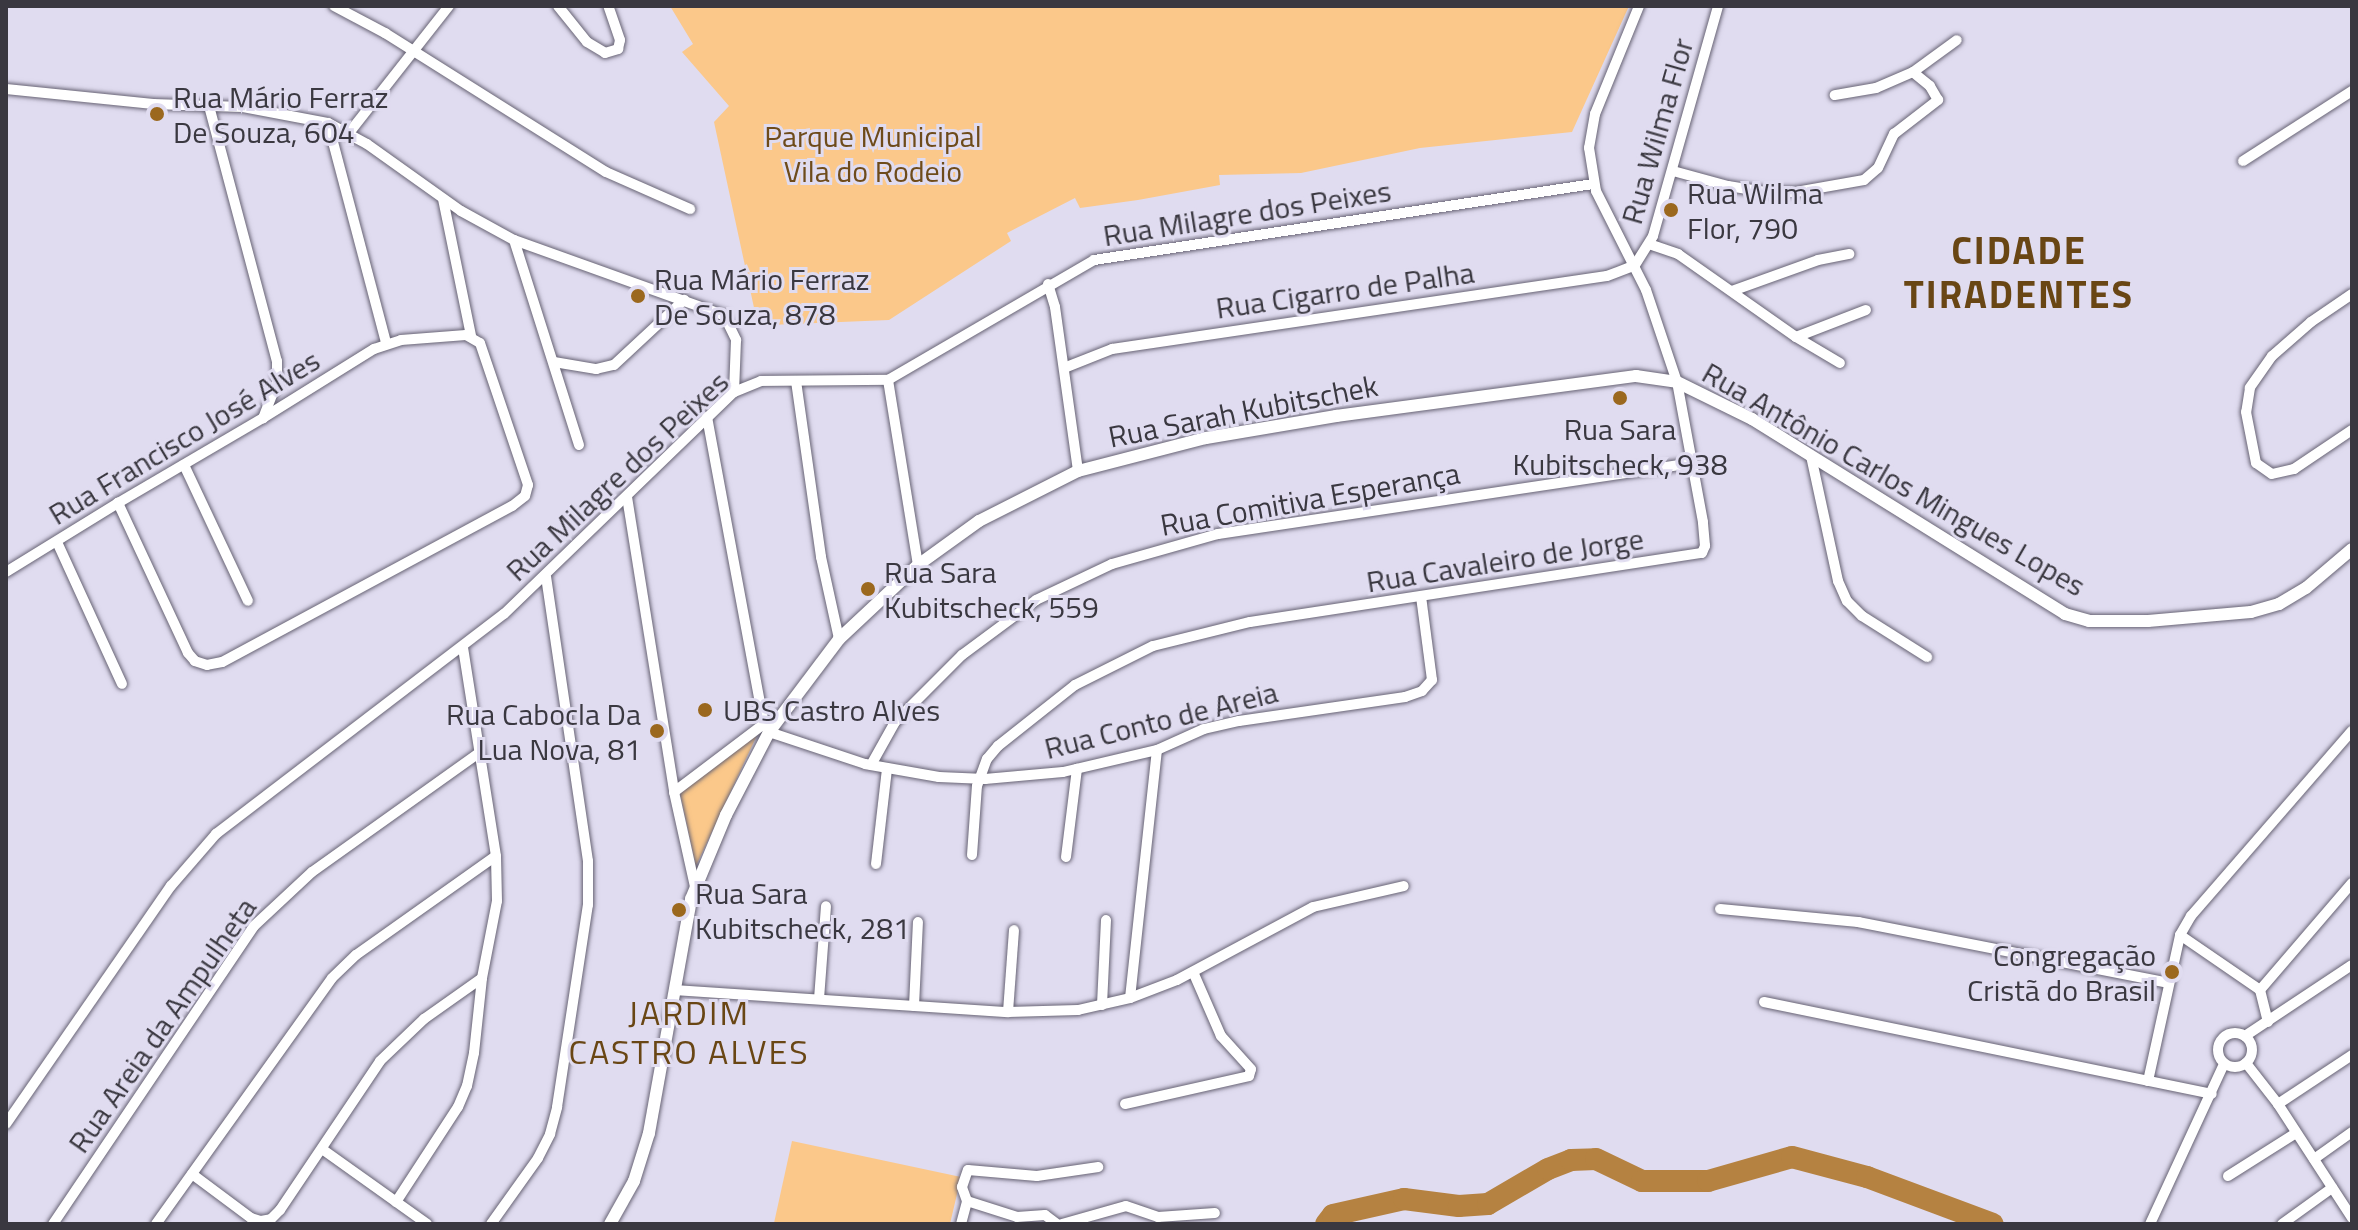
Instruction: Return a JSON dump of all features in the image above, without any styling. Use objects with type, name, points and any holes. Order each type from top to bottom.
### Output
[{"type":"street","points":[[334,6],[414,51],[606,172],[690,209]]},
{"type":"street","points":[[349,133],[449,6]]},
{"type":"street","points":[[558,6],[587,42],[601,52],[614,52],[619,45],[619,34],[608,6]]},
{"type":"street","points":[[1593,184],[1589,148],[1595,114],[1639,6]]},
{"type":"street","name":"Rua Wilma Flor","points":[[1635,265],[1649,244],[1673,171],[1718,6]]},
{"type":"street","points":[[1835,95],[1876,88],[1913,72],[1957,40]]},
{"type":"street","points":[[1673,171],[1728,186],[1767,192],[1796,192],[1864,180],[1878,168],[1897,130],[1937,103],[1938,97],[1930,86],[1913,72]]},
{"type":"street","points":[[6,89],[267,109],[328,123],[349,133],[443,199],[514,240],[714,309],[732,326],[736,348],[734,392]]},
{"type":"street","points":[[2243,161],[2352,91]]},
{"type":"street","points":[[209,106],[277,361],[277,382],[263,418]]},
{"type":"street","points":[[328,123],[386,343],[447,335],[471,336]]},
{"type":"street","name":"Rua Cavaleiro de Jorge","points":[[979,779],[998,746],[1045,707],[1109,666],[1153,646],[1221,627],[1702,553],[1705,538],[1677,382],[1635,265],[1593,184]]},
{"type":"street","name":"Rua Milagre dos Peixes","points":[[6,1124],[190,861],[216,834],[463,648],[546,577],[734,392],[761,381],[888,380],[1086,262],[1593,184]]},
{"type":"street","points":[[118,503],[188,653],[201,664],[222,662],[512,506],[525,496],[527,478],[483,348],[471,336],[443,199]]},
{"type":"street","points":[[514,240],[579,445]]},
{"type":"street","points":[[1649,244],[1678,254],[1796,337],[1840,363]]},
{"type":"street","points":[[1732,291],[1818,260],[1849,254]]},
{"type":"street","name":"Rua Cigarro de Palha","points":[[1064,368],[1112,349],[1607,276],[1635,265]]},
{"type":"street","points":[[1048,284],[1064,368],[1078,471]]},
{"type":"street","points":[[2352,294],[2311,322],[2272,356],[2250,388],[2246,412],[2256,463],[2272,474],[2294,469],[2352,430]]},
{"type":"street","points":[[554,362],[596,369],[614,365],[684,300]]},
{"type":"street","points":[[1796,337],[1866,310]]},
{"type":"street","name":"Rua Francisco José Alves","points":[[6,572],[386,343]]},
{"type":"street","name":"Rua Sarah Kubitschek","points":[[610,1224],[634,1181],[649,1133],[695,887],[766,728],[839,639],[918,565],[979,521],[1078,471],[1153,449],[1336,416],[1616,376],[1677,382]]},
{"type":"street","points":[[888,380],[918,565]]},
{"type":"street","points":[[796,381],[821,557],[839,639]]},
{"type":"street","name":"Rua Antônio Carlos Mingues Lopes","points":[[1677,382],[1752,419],[2065,614],[2089,621],[2148,621],[2251,612],[2279,604],[2306,588],[2352,549]]},
{"type":"street","points":[[674,792],[766,728],[707,417]]},
{"type":"street","points":[[1811,456],[1838,581],[1847,601],[1862,616],[1927,657]]},
{"type":"street","name":"Rua Comitiva Esperança","points":[[871,765],[895,722],[962,655],[1036,600],[1112,564],[1218,534],[1693,463]]},
{"type":"street","points":[[184,465],[248,601]]},
{"type":"street","points":[[627,497],[674,792],[695,887]]},
{"type":"street","points":[[57,542],[122,684]]},
{"type":"street","points":[[491,1224],[538,1158],[550,1134],[557,1107],[588,905],[588,861],[546,577]]},
{"type":"street","name":"Rua Conto de Areia","points":[[766,728],[887,769],[979,779],[1077,769],[1157,750],[1204,729],[1239,721],[1405,697],[1422,691],[1432,680],[1421,597]]},
{"type":"street","points":[[396,1202],[458,1107],[467,1086],[482,978],[497,901],[496,856],[463,648]]},
{"type":"street","points":[[2148,1081],[2180,935],[2204,899],[2352,731]]},
{"type":"street","points":[[1130,998],[1157,750]]},
{"type":"street","name":"Rua Areia da Ampulheta","points":[[53,1224],[254,926],[312,872],[479,753]]},
{"type":"street","points":[[876,864],[887,769]]},
{"type":"street","points":[[1066,857],[1077,769]]},
{"type":"street","points":[[972,855],[979,779]]},
{"type":"street","points":[[156,1224],[332,978],[368,947],[496,856]]},
{"type":"street","points":[[2260,990],[2352,883]]},
{"type":"street","points":[[674,990],[1008,1012],[1054,1012],[1130,998],[1193,972],[1313,907],[1404,886]]},
{"type":"street","points":[[819,999],[826,906]]},
{"type":"street","points":[[1720,909],[1858,922],[2169,983]]},
{"type":"street","points":[[1102,1005],[1106,920]]},
{"type":"street","points":[[914,1006],[918,922]]},
{"type":"street","points":[[1008,1012],[1014,930]]},
{"type":"street","points":[[2180,935],[2260,990],[2268,1022]]},
{"type":"street","points":[[2151,1224],[2224,1064],[2217,1050],[2223,1037],[2230,1033],[2245,1036],[2352,965]]},
{"type":"street","points":[[1125,1104],[1249,1076],[1251,1069],[1221,1036],[1193,972]]},
{"type":"street","points":[[192,1174],[251,1218],[261,1221],[280,1210],[380,1061],[403,1037],[482,978]]},
{"type":"street","points":[[1764,1002],[2212,1094]]},
{"type":"street","points":[[2224,1064],[2239,1067],[2246,1063],[2252,1049],[2245,1036]]},
{"type":"street","points":[[2278,1104],[2352,1055]]},
{"type":"street","points":[[2246,1063],[2278,1104],[2352,1218]]},
{"type":"street","points":[[2314,1159],[2352,1132]]},
{"type":"street","points":[[2228,1176],[2296,1133]]},
{"type":"street","points":[[322,1149],[427,1224]]},
{"type":"street","points":[[961,1224],[967,1201],[962,1187],[968,1170],[1037,1176],[1098,1167]]},
{"type":"street","points":[[2282,1224],[2332,1188]]},
{"type":"street","points":[[967,1201],[1017,1217],[1045,1215],[1060,1224],[1126,1206],[1158,1217],[1215,1213]]},
{"type":"green space","name":"Parque Municipal Vila do Rodeio","points":[[670,6],[1629,6],[1572,132],[1420,148],[1301,173],[1219,175],[1220,185],[1080,208],[1075,198],[1007,233],[1011,241],[889,320],[769,325],[756,317],[714,122],[729,106],[682,52],[693,44]]},
{"type":"green space","points":[[759,731],[696,866],[680,793]]},
{"type":"green space","points":[[792,1141],[961,1177],[950,1224],[774,1223]]},
{"type":"waterway","points":[[1326,1224],[1333,1215],[1404,1199],[1459,1206],[1488,1204],[1548,1169],[1571,1160],[1596,1159],[1642,1181],[1708,1181],[1792,1157],[1867,1177],[1993,1224]]},
{"type":"place","name":"Rua Mário Ferraz De Souza, 604","points":[[157,114]]},
{"type":"place","name":"Rua Wilma Flor, 790","points":[[1671,210]]},
{"type":"place","name":"Rua Mário Ferraz De Souza, 878","points":[[638,296]]},
{"type":"place","name":"Rua Sara Kubitscheck, 938","points":[[1620,398]]},
{"type":"place","name":"Rua Sara Kubitscheck, 559","points":[[868,589]]},
{"type":"place","name":"UBS Castro Alves","points":[[705,710]]},
{"type":"place","name":"Rua Cabocla Da Lua Nova, 81","points":[[657,731]]},
{"type":"place","name":"Rua Sara Kubitscheck, 281","points":[[679,910]]},
{"type":"place","name":"Congregação Cristã do Brasil","points":[[2172,972]]},
{"type":"district","name":"CIDADE TIRADENTES","points":[[2019,273]]},
{"type":"district","name":"JARDIM CASTRO ALVES","points":[[689,1032]]}]
